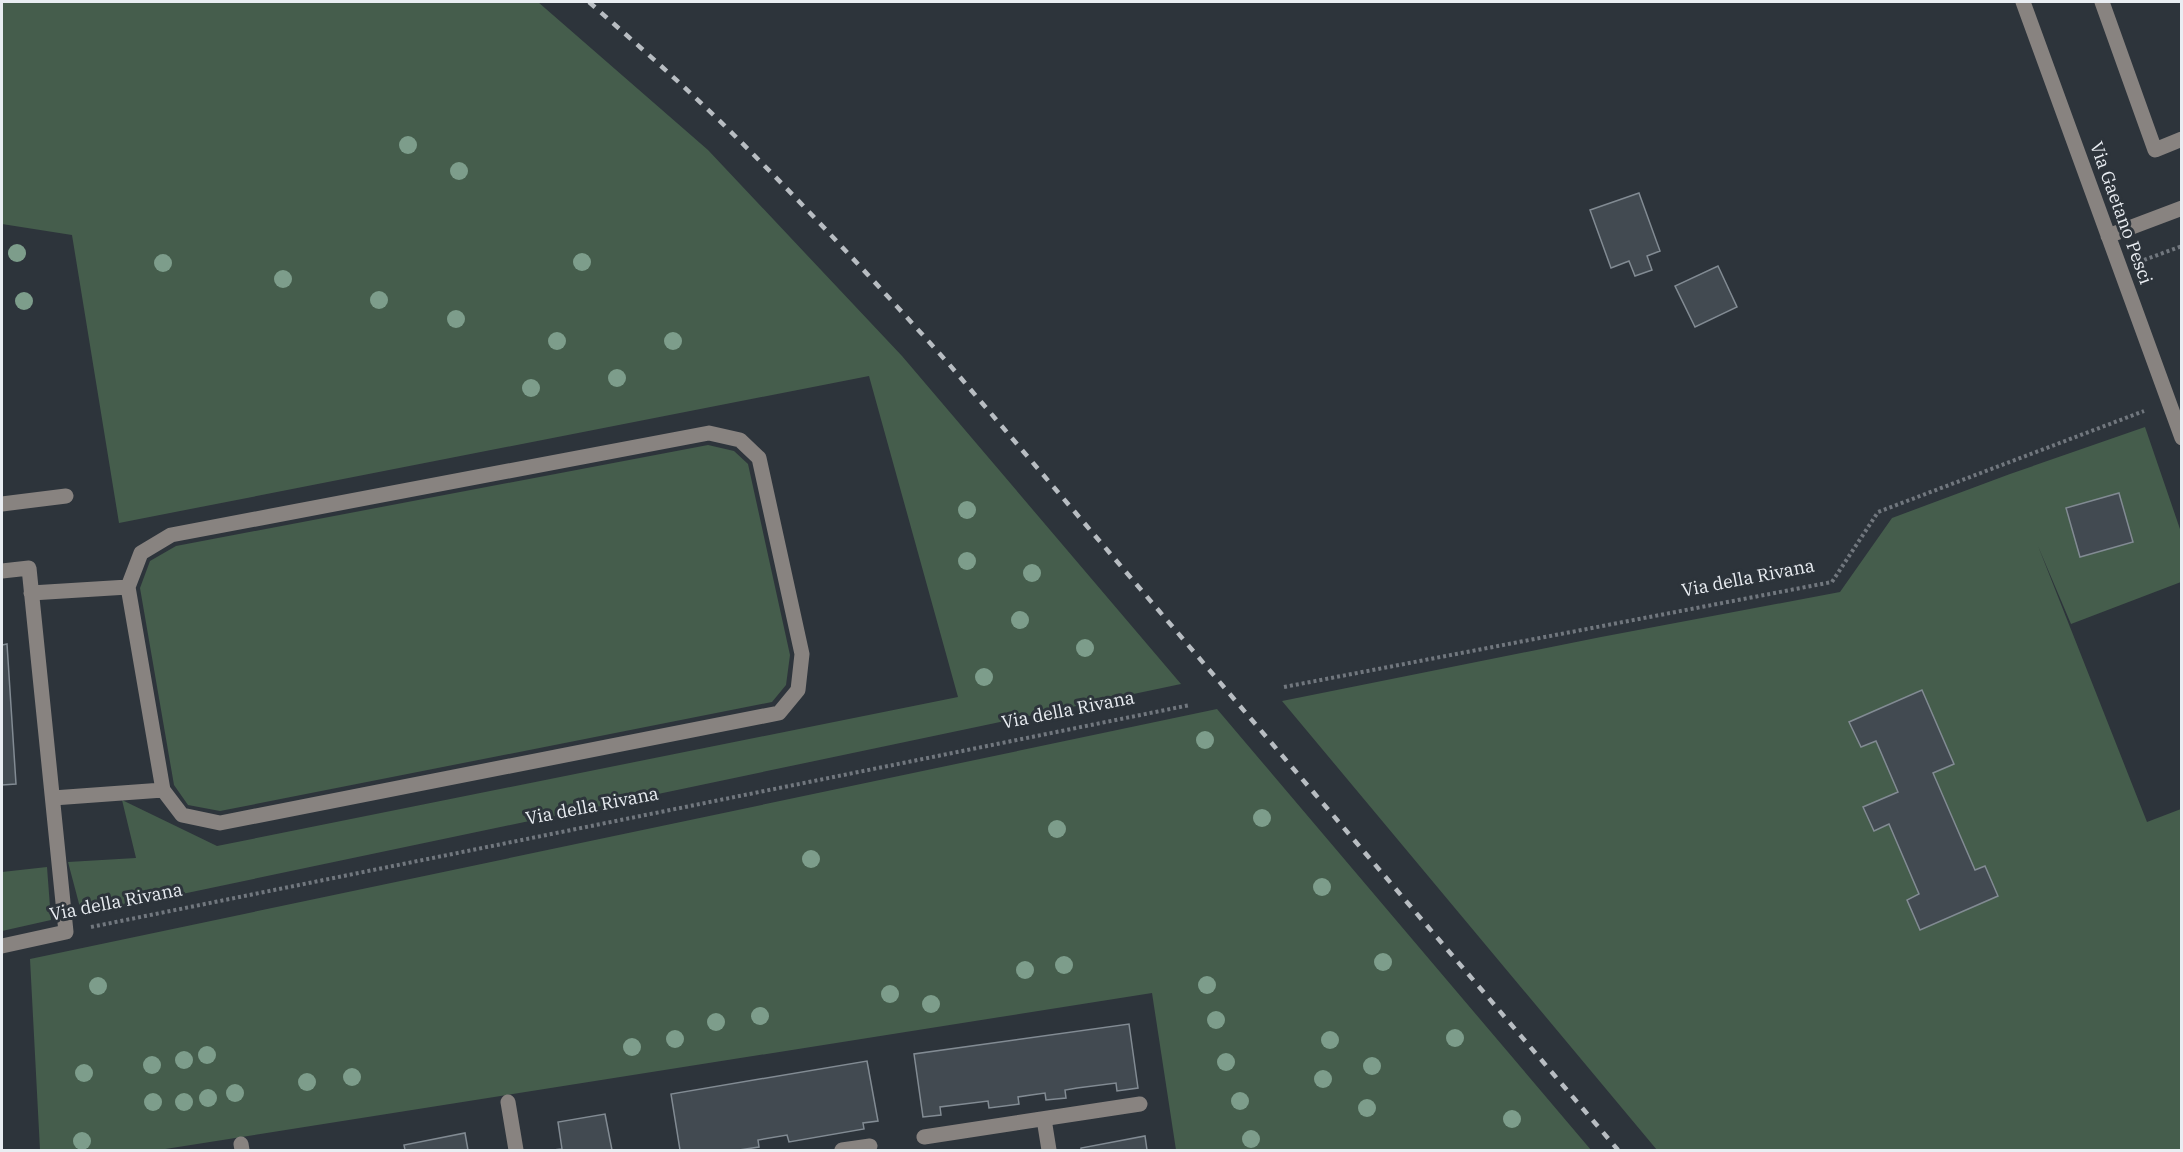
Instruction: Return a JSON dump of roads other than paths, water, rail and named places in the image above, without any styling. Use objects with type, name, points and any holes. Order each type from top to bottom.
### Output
[{"type":"street","name":"Via Gaetano Pesci","points":[[2023,2],[2181,438]]},
{"type":"street","points":[[2102,2],[2155,150],[2181,139]]},
{"type":"street","points":[[2108,236],[2181,208]]},
{"type":"street","points":[[709,433],[740,440],[759,458],[802,654],[798,690],[779,713],[220,823],[182,815],[163,790],[128,587],[141,553],[171,535],[709,433]]},
{"type":"street","points":[[2,504],[66,496]]},
{"type":"street","points":[[2,571],[29,567],[53,798],[163,790]]},
{"type":"street","points":[[31,593],[128,587]]},
{"type":"street","name":"Via della Rivana","points":[[2,946],[66,932],[53,798]]},
{"type":"street","points":[[508,1102],[516,1150]]},
{"type":"street","points":[[924,1137],[1140,1104]]},
{"type":"street","points":[[1044,1119],[1049,1150]]},
{"type":"street","points":[[842,1150],[870,1146]]},
{"type":"railway","points":[[589,2],[736,137],[843,248],[948,363],[1618,1150]]}]
